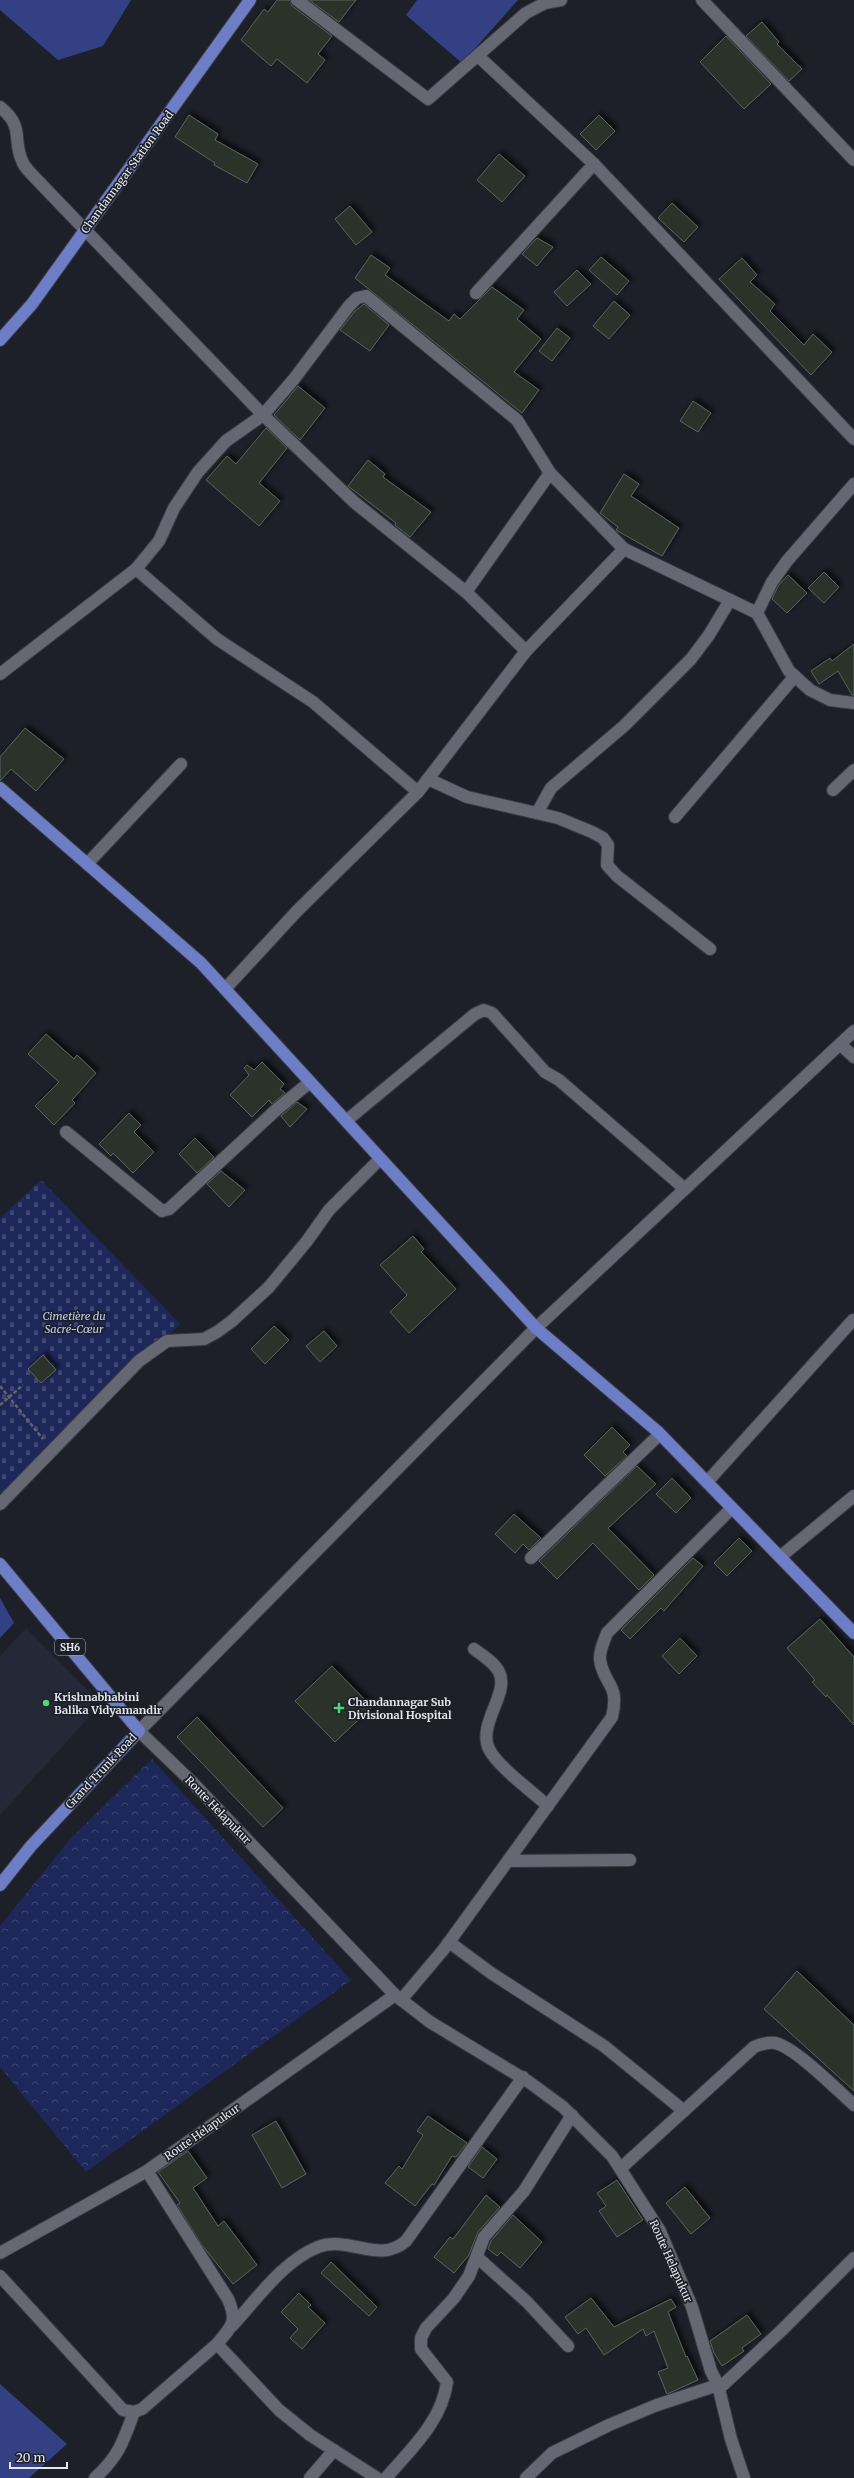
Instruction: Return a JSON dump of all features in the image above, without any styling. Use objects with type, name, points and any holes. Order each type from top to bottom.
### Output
[{"type":"main road","name":"Chandannagar Station Road","points":[[0,340],[32,304],[250,0]]},
{"type":"main road","points":[[0,788],[201,963],[536,1328],[660,1434],[854,1633]]},
{"type":"main road","name":"Grand Trunk Road","points":[[0,1564],[139,1731],[31,1846],[0,1884]]},
{"type":"street","points":[[297,0],[428,99],[526,13],[545,3],[561,0]]},
{"type":"street","points":[[702,0],[854,160]]},
{"type":"street","points":[[478,56],[594,164],[854,439]]},
{"type":"street","points":[[0,107],[11,116],[17,126],[19,152],[24,164],[263,414],[354,502],[466,592],[526,651]]},
{"type":"street","points":[[476,293],[594,164]]},
{"type":"street","points":[[0,674],[136,569],[159,541],[174,508],[198,472],[226,441],[263,414],[294,379],[349,306],[357,298],[366,296],[517,420],[550,473],[624,549],[758,613],[790,671],[795,676],[810,690],[830,700],[854,703]]},
{"type":"street","points":[[466,592],[550,473]]},
{"type":"street","points":[[758,613],[772,582],[787,561],[854,484]]},
{"type":"street","points":[[225,989],[297,910],[418,792],[526,651],[624,549]]},
{"type":"street","points":[[136,569],[217,639],[313,702],[418,792]]},
{"type":"street","points":[[537,812],[551,788],[624,726],[691,659],[709,635],[730,600]]},
{"type":"street","points":[[675,817],[795,676]]},
{"type":"street","points":[[87,864],[181,764]]},
{"type":"street","points":[[833,790],[854,770]]},
{"type":"street","points":[[428,779],[467,797],[558,818],[603,838],[608,845],[607,865],[616,876],[710,949]]},
{"type":"street","points":[[346,1122],[475,1014],[484,1010],[492,1013],[545,1072],[559,1080],[685,1189]]},
{"type":"street","points":[[139,1731],[536,1328],[854,1031]]},
{"type":"street","points":[[840,1044],[854,1057]]},
{"type":"street","points":[[66,1132],[162,1211],[169,1209],[276,1110],[310,1082]]},
{"type":"street","points":[[0,1504],[140,1361],[161,1345],[171,1340],[204,1339],[232,1321],[269,1286],[307,1241],[329,1210],[380,1158]]},
{"type":"street","points":[[707,1482],[853,1320]]},
{"type":"street","points":[[531,1558],[660,1434]]},
{"type":"street","points":[[780,1557],[854,1496]]},
{"type":"street","points":[[398,1997],[449,1942],[612,1717],[615,1705],[614,1692],[600,1661],[601,1650],[607,1633],[732,1508]]},
{"type":"street","points":[[474,1649],[498,1670],[502,1679],[490,1715],[487,1736],[488,1748],[496,1759],[548,1806]]},
{"type":"street","name":"Route Helapukur","points":[[139,1731],[192,1782],[398,1997],[430,2022],[523,2077],[572,2115],[612,2156],[660,2230],[692,2307],[711,2371],[718,2385],[731,2439],[744,2478]]},
{"type":"street","points":[[508,1861],[630,1860]]},
{"type":"street","points":[[449,1942],[491,1973],[604,2046],[684,2111]]},
{"type":"street","name":"Route Helapukur","points":[[0,2253],[147,2171],[398,1997]]},
{"type":"street","points":[[621,2168],[754,2047],[765,2043],[776,2043],[797,2055],[854,2105]]},
{"type":"street","points":[[0,2276],[123,2410],[134,2412],[142,2409],[217,2344],[285,2270],[302,2255],[319,2247],[340,2243],[383,2252],[397,2249],[402,2245],[523,2077]]},
{"type":"street","points":[[386,2478],[431,2426],[440,2408],[448,2382],[421,2349],[421,2338],[426,2328],[454,2298],[466,2282],[484,2237],[524,2190],[572,2115]]},
{"type":"street","points":[[147,2171],[228,2299],[234,2313],[232,2326]]},
{"type":"street","points":[[477,2257],[527,2302],[568,2346]]},
{"type":"street","points":[[526,2478],[552,2453],[609,2425],[657,2405],[718,2385],[723,2385],[782,2330],[854,2258]]},
{"type":"street","points":[[217,2344],[279,2410],[310,2435],[377,2478]]},
{"type":"street","points":[[95,2478],[108,2466],[120,2450],[134,2412]]},
{"type":"street","points":[[310,2478],[334,2450]]},
{"type":"path","points":[[0,1405],[23,1385]]},
{"type":"path","points":[[0,1386],[52,1451]]},
{"type":"shaded area","points":[[0,0],[131,0],[103,46],[58,60],[0,10]]},
{"type":"shaded area","points":[[417,0],[518,0],[462,63],[406,15]]},
{"type":"shaded area","points":[[0,1598],[14,1623],[0,1638]]},
{"type":"shaded area","name":"Krishnabhabini Balika Vidyamandir","points":[[26,1628],[90,1693],[92,1714],[0,1815],[0,1656]]},
{"type":"shaded area","points":[[0,2384],[67,2444],[29,2478],[0,2478]]},
{"type":"green space","name":"Cimetière du Sacré-Cœur","points":[[41,1180],[180,1324],[0,1504],[0,1218]]},
{"type":"green space","points":[[152,1759],[351,1980],[86,2172],[0,2067],[0,1926],[71,1838]]},
{"type":"building","points":[[277,0],[290,0],[292,6],[332,36],[318,54],[325,60],[307,83],[277,59],[271,66],[241,40],[264,9],[268,12]]},
{"type":"building","points":[[309,0],[356,0],[339,22]]},
{"type":"building","points":[[762,22],[779,42],[777,44],[802,69],[789,81],[746,36]]},
{"type":"building","points":[[726,36],[771,84],[744,109],[700,62]]},
{"type":"building","points":[[189,115],[218,134],[215,140],[258,164],[247,183],[214,165],[215,163],[175,137]]},
{"type":"building","points":[[599,115],[615,131],[596,150],[580,134]]},
{"type":"building","points":[[499,154],[525,176],[502,202],[477,180]]},
{"type":"building","points":[[672,203],[698,227],[684,242],[658,218]]},
{"type":"building","points":[[350,206],[372,232],[356,245],[335,219]]},
{"type":"building","points":[[537,238],[553,247],[537,266],[522,254]]},
{"type":"building","points":[[371,255],[390,268],[385,275],[449,321],[454,314],[460,319],[492,287],[524,310],[517,319],[541,339],[514,372],[539,390],[522,413],[355,278]]},
{"type":"building","points":[[601,257],[629,281],[617,295],[589,270]]},
{"type":"building","points":[[742,258],[757,275],[750,282],[775,304],[770,311],[804,345],[813,334],[832,352],[811,375],[719,279]]},
{"type":"building","points":[[577,270],[591,284],[567,306],[554,292]]},
{"type":"building","points":[[614,301],[630,315],[609,339],[593,326]]},
{"type":"building","points":[[364,304],[389,325],[370,351],[340,330],[355,311]]},
{"type":"building","points":[[557,328],[570,338],[552,361],[539,351]]},
{"type":"building","points":[[298,386],[325,408],[300,440],[274,415]]},
{"type":"building","points":[[693,401],[711,413],[698,432],[680,421]]},
{"type":"building","points":[[266,428],[287,448],[259,483],[280,501],[259,526],[206,480],[227,456],[236,464]]},
{"type":"building","points":[[368,460],[385,474],[383,477],[431,512],[410,537],[395,525],[396,523],[348,486]]},
{"type":"building","points":[[624,474],[639,484],[631,496],[679,528],[662,556],[616,530],[618,527],[600,513]]},
{"type":"building","points":[[824,572],[839,587],[824,603],[808,588]]},
{"type":"building","points":[[788,575],[807,593],[787,613],[772,599],[778,586]]},
{"type":"building","points":[[854,644],[854,695],[852,695],[838,671],[819,684],[811,671],[830,658],[832,661]]},
{"type":"building","points":[[25,728],[64,759],[36,791],[11,769],[0,781],[0,757]]},
{"type":"building","points":[[46,1034],[74,1059],[77,1055],[96,1073],[72,1100],[75,1103],[54,1125],[35,1106],[59,1082],[28,1054]]},
{"type":"building","points":[[262,1062],[284,1084],[280,1089],[285,1093],[272,1104],[269,1100],[252,1117],[230,1095],[249,1075],[244,1068],[247,1065],[254,1070]]},
{"type":"building","points":[[297,1102],[307,1109],[290,1127],[281,1116]]},
{"type":"building","points":[[129,1113],[141,1125],[134,1132],[154,1152],[133,1173],[113,1153],[111,1156],[99,1144]]},
{"type":"building","points":[[195,1138],[214,1157],[197,1173],[179,1154]]},
{"type":"building","points":[[221,1171],[245,1190],[229,1207],[207,1184]]},
{"type":"building","points":[[413,1236],[424,1249],[421,1252],[456,1289],[409,1333],[390,1312],[407,1295],[380,1265]]},
{"type":"building","points":[[274,1326],[289,1340],[265,1364],[251,1349]]},
{"type":"building","points":[[324,1331],[337,1346],[320,1362],[306,1346]]},
{"type":"building","points":[[43,1355],[56,1370],[41,1383],[28,1369]]},
{"type":"building","points":[[612,1427],[630,1445],[623,1452],[627,1456],[605,1476],[584,1455]]},
{"type":"building","points":[[637,1466],[656,1484],[608,1528],[654,1575],[639,1590],[593,1543],[557,1579],[539,1561]]},
{"type":"building","points":[[672,1478],[691,1498],[676,1513],[656,1494]]},
{"type":"building","points":[[514,1514],[541,1538],[529,1550],[523,1544],[515,1553],[495,1534]]},
{"type":"building","points":[[739,1538],[752,1551],[727,1576],[714,1563]]},
{"type":"building","points":[[693,1558],[703,1566],[664,1611],[661,1608],[630,1639],[621,1630]]},
{"type":"building","points":[[820,1619],[854,1657],[854,1725],[827,1695],[826,1697],[812,1682],[815,1680],[787,1648]]},
{"type":"building","points":[[680,1638],[697,1656],[679,1674],[662,1656]]},
{"type":"building","points":[[332,1666],[372,1707],[335,1742],[295,1701]]},
{"type":"building","points":[[197,1717],[283,1808],[263,1827],[177,1737]]},
{"type":"building","points":[[797,1971],[854,2025],[854,2091],[764,2009]]},
{"type":"building","points":[[428,2116],[467,2143],[456,2157],[452,2156],[434,2185],[432,2184],[415,2206],[385,2183],[399,2166],[402,2169],[423,2135],[417,2131]]},
{"type":"building","points":[[276,2121],[306,2174],[282,2188],[252,2135]]},
{"type":"building","points":[[482,2147],[497,2159],[483,2178],[468,2167]]},
{"type":"building","points":[[188,2151],[207,2178],[193,2188],[218,2226],[224,2221],[257,2265],[233,2284],[202,2245],[177,2205],[180,2203],[158,2172]]},
{"type":"building","points":[[617,2180],[643,2220],[617,2237],[599,2211],[606,2206],[597,2193]]},
{"type":"building","points":[[685,2187],[710,2218],[691,2234],[666,2203]]},
{"type":"building","points":[[486,2195],[500,2207],[478,2232],[469,2255],[454,2273],[434,2257],[450,2237],[453,2239]]},
{"type":"building","points":[[513,2215],[542,2242],[520,2268],[501,2252],[497,2256],[488,2249],[491,2241]]},
{"type":"building","points":[[331,2262],[377,2307],[369,2316],[321,2273]]},
{"type":"building","points":[[299,2293],[311,2305],[308,2307],[325,2323],[302,2349],[290,2338],[298,2329],[281,2312]]},
{"type":"building","points":[[591,2298],[614,2327],[671,2299],[676,2307],[668,2312],[686,2357],[687,2356],[698,2380],[667,2394],[658,2372],[668,2368],[654,2331],[646,2336],[643,2329],[604,2355],[586,2328],[578,2334],[565,2317]]},
{"type":"building","points":[[747,2315],[761,2334],[742,2348],[744,2351],[722,2366],[714,2353],[710,2341]]},
{"type":"place","name":"Krishnabhabini Balika Vidyamandir","points":[[46,1703]]},
{"type":"place","name":"Chandannagar Sub Divisional Hospital","points":[[339,1708]]}]
